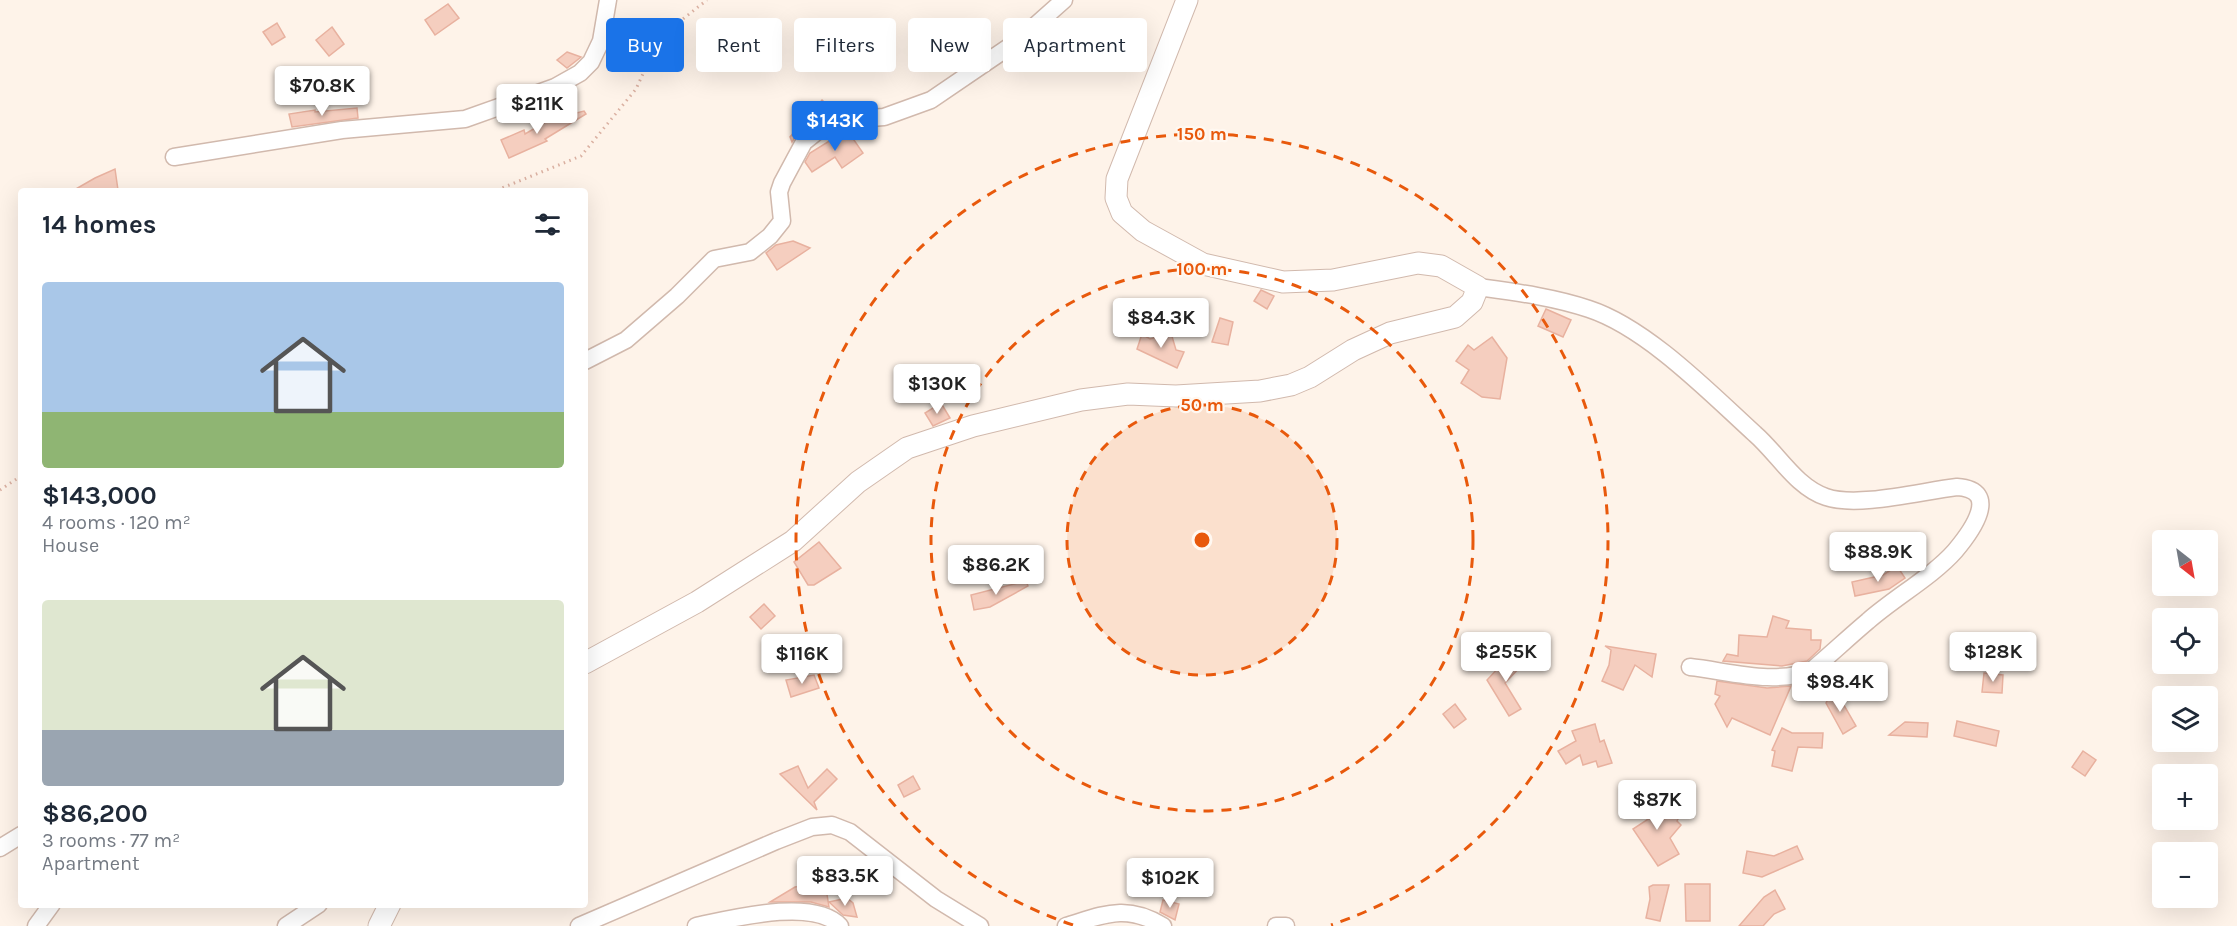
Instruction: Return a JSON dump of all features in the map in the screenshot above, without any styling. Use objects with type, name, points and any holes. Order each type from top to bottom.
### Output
[{"type":"street","points":[[174,157],[342,130],[465,119],[555,87],[580,73],[591,62],[601,41],[608,0]]},
{"type":"street","points":[[588,359],[626,339],[677,296],[714,260],[750,252],[770,236],[782,221],[779,192],[782,183],[804,142],[819,130],[842,120],[884,117],[931,100],[1018,40],[1064,0]]},
{"type":"street","points":[[1187,0],[1117,179],[1116,198],[1122,213],[1143,231],[1203,264],[1283,282],[1333,280],[1418,263],[1441,266],[1478,287],[1520,293],[1590,309],[1638,334],[1750,429],[1804,485],[1827,497],[1884,498],[1957,487],[1968,488],[1977,494],[1981,502],[1978,517],[1954,552],[1868,620],[1812,670],[1802,675],[1762,676],[1690,667]]},
{"type":"street","points":[[588,661],[698,602],[793,542],[858,482],[907,448],[973,426],[1081,400],[1128,394],[1176,396],[1260,391],[1292,384],[1353,350],[1390,333],[1455,317],[1472,302],[1478,287]]},
{"type":"street","points":[[579,926],[776,841],[812,827],[832,825],[850,832],[936,899],[980,926]]},
{"type":"street","points":[[0,848],[18,837]]},
{"type":"street","points":[[36,926],[49,908]]},
{"type":"street","points":[[285,926],[313,908]]},
{"type":"street","points":[[696,926],[780,911],[821,915],[835,920],[840,926]]},
{"type":"street","points":[[1066,926],[1112,912],[1153,920],[1163,926]]},
{"type":"street","points":[[1276,926],[1286,926]]},
{"type":"path","points":[[502,188],[581,156],[636,89],[660,37],[707,0]]},
{"type":"path","points":[[0,490],[18,478]]},
{"type":"building","points":[[448,4],[459,18],[435,35],[425,20]]},
{"type":"building","points":[[277,23],[285,37],[272,45],[263,32]]},
{"type":"building","points":[[332,27],[344,44],[329,56],[316,40]]},
{"type":"building","points":[[567,52],[581,57],[567,68],[557,60]]},
{"type":"building","points":[[822,100],[825,103],[818,119],[797,134],[792,142],[790,137]]},
{"type":"building","points":[[357,108],[358,118],[292,127],[289,114],[315,110],[315,112]]},
{"type":"building","points":[[584,111],[586,114],[545,139],[547,141],[509,158],[501,140],[524,130],[525,134],[549,120]]},
{"type":"building","points":[[847,130],[863,153],[842,168],[835,157],[812,172],[805,162],[810,153]]},
{"type":"building","points":[[115,169],[118,188],[78,188]]},
{"type":"building","points":[[793,241],[810,248],[777,270],[766,253],[776,245]]},
{"type":"building","points":[[1261,290],[1274,296],[1267,309],[1254,301]]},
{"type":"building","points":[[1546,309],[1571,320],[1563,337],[1538,326]]},
{"type":"building","points":[[1220,318],[1233,322],[1228,345],[1212,342]]},
{"type":"building","points":[[1171,333],[1176,350],[1184,352],[1177,368],[1137,349],[1142,334],[1150,339]]},
{"type":"building","points":[[1492,337],[1507,358],[1500,399],[1482,397],[1461,383],[1469,370],[1456,361],[1468,345],[1474,350]]},
{"type":"building","points":[[941,403],[950,418],[933,426],[925,413]]},
{"type":"building","points":[[819,542],[841,568],[814,585],[808,585],[794,562]]},
{"type":"building","points":[[1897,566],[1905,578],[1889,589],[1855,596],[1852,582],[1883,575]]},
{"type":"building","points":[[1026,581],[1028,586],[990,607],[974,610],[971,595]]},
{"type":"building","points":[[764,604],[775,616],[761,629],[750,617]]},
{"type":"building","points":[[1773,616],[1789,621],[1786,628],[1811,630],[1811,640],[1821,640],[1820,649],[1807,661],[1782,666],[1723,661],[1727,654],[1738,656],[1739,635],[1767,637]]},
{"type":"building","points":[[1605,646],[1656,654],[1652,677],[1635,665],[1623,690],[1602,681],[1609,665],[1611,650]]},
{"type":"building","points":[[1514,651],[1525,662],[1505,683],[1521,709],[1509,716],[1487,680]]},
{"type":"building","points":[[1847,665],[1868,677],[1860,690],[1840,678]]},
{"type":"building","points":[[1984,673],[2003,675],[2002,693],[1982,692]]},
{"type":"building","points":[[814,675],[819,688],[791,697],[786,680]]},
{"type":"building","points":[[1717,681],[1767,688],[1791,686],[1770,735],[1732,718],[1727,727],[1715,704],[1720,696],[1715,694]]},
{"type":"building","points":[[1834,688],[1856,726],[1843,734],[1826,703]]},
{"type":"building","points":[[1455,704],[1466,719],[1454,728],[1443,714]]},
{"type":"building","points":[[1957,721],[1999,731],[1996,746],[1954,736]]},
{"type":"building","points":[[1905,722],[1928,723],[1927,737],[1889,735]]},
{"type":"building","points":[[1595,724],[1600,742],[1604,740],[1612,763],[1598,767],[1596,761],[1583,765],[1580,755],[1566,764],[1558,751],[1576,741],[1572,731]]},
{"type":"building","points":[[1782,728],[1792,733],[1823,733],[1822,748],[1798,747],[1792,771],[1772,766],[1775,751],[1772,750]]},
{"type":"building","points":[[2083,751],[2096,760],[2085,776],[2072,767]]},
{"type":"building","points":[[798,766],[808,788],[827,769],[837,779],[814,802],[817,810],[780,774]]},
{"type":"building","points":[[913,776],[920,789],[904,797],[898,785]]},
{"type":"building","points":[[1645,796],[1679,817],[1677,821],[1681,825],[1670,838],[1679,854],[1658,866],[1633,829],[1650,818],[1634,812]]},
{"type":"building","points":[[1797,846],[1803,859],[1762,877],[1743,873],[1747,851],[1774,856]]},
{"type":"building","points":[[825,882],[829,907],[811,902],[770,902],[795,887]]},
{"type":"building","points":[[1685,884],[1710,884],[1710,921],[1686,921]]},
{"type":"building","points":[[1669,885],[1660,921],[1646,918],[1650,899],[1649,887]]},
{"type":"building","points":[[1775,890],[1785,909],[1774,914],[1763,926],[1739,926],[1764,897]]},
{"type":"building","points":[[847,898],[853,903],[857,917],[843,915],[829,902]]},
{"type":"building","points":[[1163,900],[1179,904],[1175,920],[1160,912]]}]
